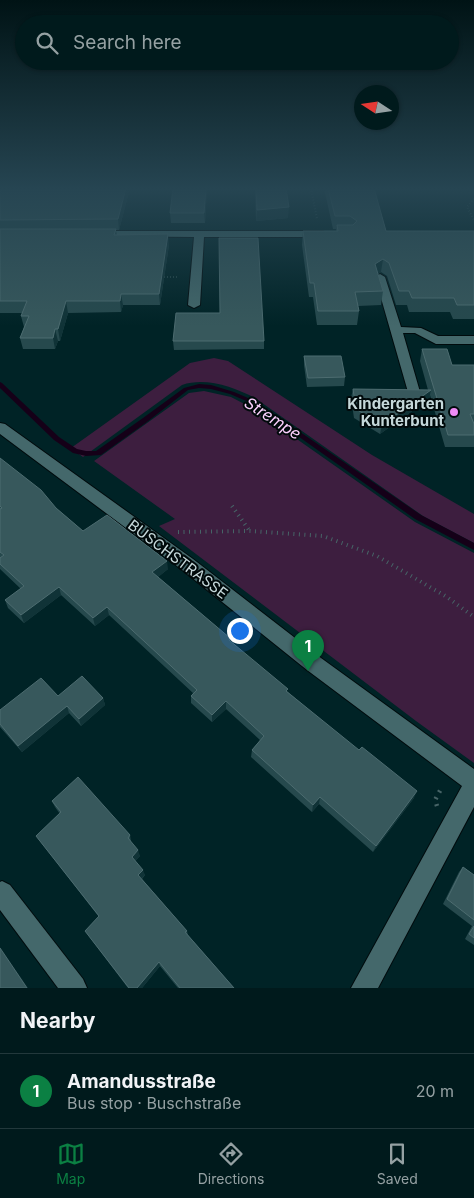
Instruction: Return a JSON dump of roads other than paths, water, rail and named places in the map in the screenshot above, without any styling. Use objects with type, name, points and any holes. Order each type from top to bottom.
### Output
[{"type":"street","points":[[98,234],[311,234]]},
{"type":"street","points":[[194,306],[199,235]]},
{"type":"street","points":[[380,277],[414,392]]},
{"type":"street","points":[[396,330],[417,330],[436,340],[474,340]]},
{"type":"street","name":"BUSCHSTRASSE","points":[[0,427],[156,541],[314,664],[474,782]]},
{"type":"street","points":[[364,988],[474,786]]},
{"type":"street","points":[[2,893],[74,988]]},
{"type":"waterway","name":"Strempe","points":[[0,384],[57,439],[75,451],[86,454],[98,453],[186,389],[199,386],[211,387],[232,393],[253,402],[418,517],[474,547]]},
{"type":"place","name":"Kindergarten Kunterbunt","points":[[454,412]]},
{"type":"place","name":"Amandusstraße","points":[[308,671]]}]
